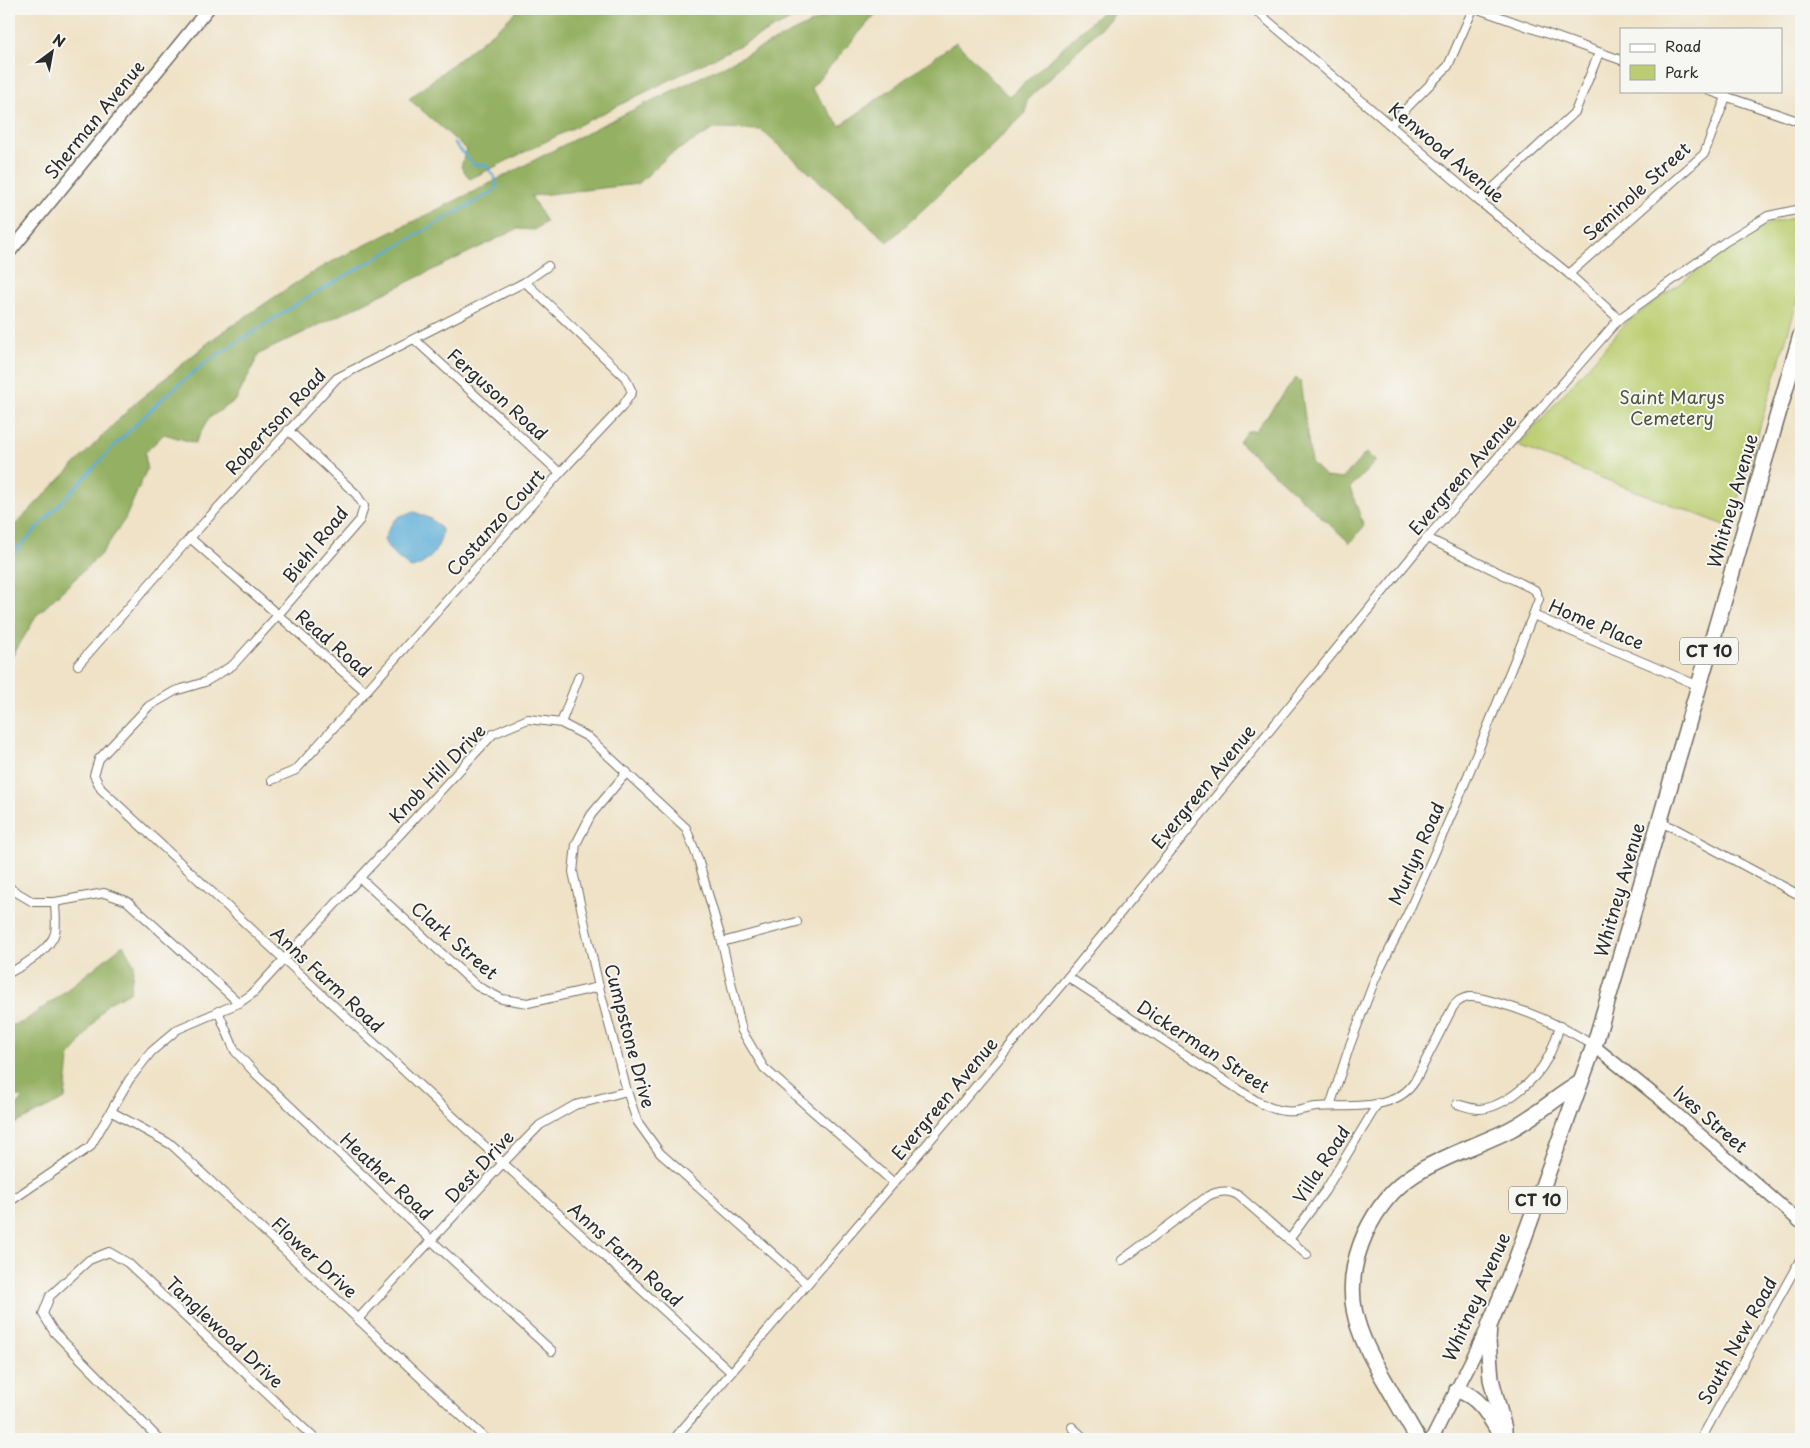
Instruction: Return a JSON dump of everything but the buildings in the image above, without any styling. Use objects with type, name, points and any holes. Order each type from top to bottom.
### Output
[{"type":"highway","name":"Whitney Avenue","points":[[1493,1316],[1519,1252],[1594,1046],[1801,335]]},
{"type":"highway","points":[[1416,1435],[1368,1351],[1356,1318],[1352,1293],[1353,1274],[1358,1251],[1366,1231],[1389,1197],[1415,1174],[1521,1124],[1580,1083]]},
{"type":"highway","points":[[1493,1316],[1488,1336],[1489,1367],[1493,1390],[1504,1429],[1503,1439]]},
{"type":"highway","points":[[1456,1390],[1468,1394],[1478,1402],[1503,1439]]},
{"type":"main road","name":"Sherman Avenue","points":[[9,253],[208,9]]},
{"type":"main road","name":"Ives Street","points":[[1594,1046],[1656,1096],[1801,1223]]},
{"type":"main road","name":"Whitney Avenue","points":[[1432,1439],[1493,1316]]},
{"type":"street","name":"Kenwood Avenue","points":[[1254,9],[1479,201],[1569,274],[1619,319]]},
{"type":"street","points":[[1390,125],[1448,66],[1473,9]]},
{"type":"street","points":[[1478,9],[1620,60]]},
{"type":"street","points":[[1479,201],[1575,112],[1599,53]]},
{"type":"street","points":[[1713,92],[1801,122]]},
{"type":"street","name":"Seminole Street","points":[[1569,274],[1704,154],[1726,97]]},
{"type":"street","name":"Evergreen Avenue","points":[[674,1439],[1068,977],[1427,538],[1619,319],[1725,242],[1768,216],[1801,210]]},
{"type":"street","name":"Robertson Road","points":[[78,665],[190,538],[337,378],[524,282],[548,266]]},
{"type":"street","name":"Costanzo Court","points":[[272,780],[296,770],[560,473],[622,407],[632,392],[625,377],[524,282]]},
{"type":"street","name":"Ferguson Road","points":[[414,339],[560,473]]},
{"type":"street","name":"Biehl Road","points":[[278,615],[360,520],[364,506],[356,494],[288,430]]},
{"type":"street","name":"Read Road","points":[[190,538],[366,692]]},
{"type":"street","name":"Home Place","points":[[1427,538],[1535,590],[1539,600],[1533,615],[1699,686]]},
{"type":"street","name":"Anns Farm Road","points":[[278,615],[233,666],[205,682],[175,691],[149,706],[99,759],[94,775],[101,788],[502,1164],[731,1372]]},
{"type":"street","name":"Murlyn Road","points":[[1330,1106],[1347,1053],[1375,979],[1408,913],[1458,800],[1533,615]]},
{"type":"street","points":[[560,723],[579,676]]},
{"type":"street","name":"Knob Hill Drive","points":[[9,1202],[90,1147],[129,1080],[150,1052],[178,1029],[239,1003],[252,994],[493,734],[528,719],[560,723],[588,737],[686,828],[698,859],[722,942],[742,1031],[764,1068],[894,1183]]},
{"type":"street","name":"Cumpstone Drive","points":[[627,772],[591,815],[576,844],[573,872],[599,987],[637,1121],[660,1153],[807,1284]]},
{"type":"street","points":[[1659,822],[1674,828],[1801,896]]},
{"type":"street","name":"Clark Street","points":[[360,878],[477,986],[502,999],[528,1003],[599,987]]},
{"type":"street","points":[[9,886],[33,902],[55,902],[104,893],[127,901],[239,1003]]},
{"type":"street","points":[[9,972],[22,967],[43,951],[55,934],[55,902]]},
{"type":"street","points":[[722,942],[797,922]]},
{"type":"street","name":"Dickerman Street","points":[[1068,977],[1223,1080],[1265,1105],[1288,1112],[1330,1106],[1378,1103],[1398,1098],[1410,1088],[1450,1011],[1456,1003],[1470,997],[1515,1008],[1560,1026],[1594,1046]]},
{"type":"street","name":"Heather Road","points":[[218,1011],[235,1051],[255,1073],[432,1241],[552,1351]]},
{"type":"street","points":[[1456,1104],[1473,1109],[1482,1109],[1516,1093],[1534,1077],[1546,1062],[1560,1026]]},
{"type":"street","name":"Dest Drive","points":[[358,1319],[502,1164],[540,1126],[575,1105],[627,1091]]},
{"type":"street","name":"Villa Road","points":[[1289,1240],[1326,1191],[1378,1103]]},
{"type":"street","name":"Flower Drive","points":[[112,1112],[172,1145],[486,1439]]},
{"type":"street","points":[[1122,1260],[1208,1196],[1216,1192],[1229,1191],[1235,1193],[1307,1255]]},
{"type":"street","name":"Tanglewood Drive","points":[[159,1439],[54,1332],[43,1314],[50,1296],[89,1260],[109,1252],[128,1263],[315,1439]]},
{"type":"street","name":"South New Road","points":[[1701,1439],[1801,1258]]},
{"type":"street","points":[[1072,1427],[1086,1439]]},
{"type":"green space","points":[[519,9],[813,9],[470,179],[461,167],[466,149],[409,99]]},
{"type":"green space","points":[[840,9],[880,9],[811,88],[840,126],[956,42],[1009,97],[1105,9],[1120,9],[1027,100],[1026,113],[888,242],[761,130],[714,129],[669,155],[638,184],[531,196],[546,222],[534,230],[517,229],[259,354],[236,400],[209,418],[195,443],[164,434],[145,453],[147,469],[125,519],[102,553],[37,615],[9,662],[9,531],[133,405],[214,338],[325,265],[479,189],[600,126]]},
{"type":"green space","name":"Saint Marys Cemetery","points":[[1801,216],[1801,289],[1730,527],[1518,446],[1626,323],[1729,247],[1771,223]]},
{"type":"green space","points":[[1296,378],[1300,381],[1311,462],[1326,477],[1342,479],[1366,453],[1376,461],[1350,488],[1364,526],[1350,543],[1239,442],[1247,431],[1255,431]]},
{"type":"green space","points":[[123,945],[134,964],[130,992],[107,1004],[69,1058],[65,1099],[14,1124],[9,1135],[9,1120],[22,1098],[9,1092],[9,1026],[23,1022],[54,1000]]},
{"type":"water","points":[[415,512],[431,519],[442,529],[440,542],[433,554],[423,563],[411,568],[392,552],[384,540],[389,528],[398,517]]},
{"type":"waterway","points":[[9,558],[115,445],[163,398],[205,363],[303,300],[492,192],[497,186],[495,178],[486,165],[474,165],[454,143]]}]
